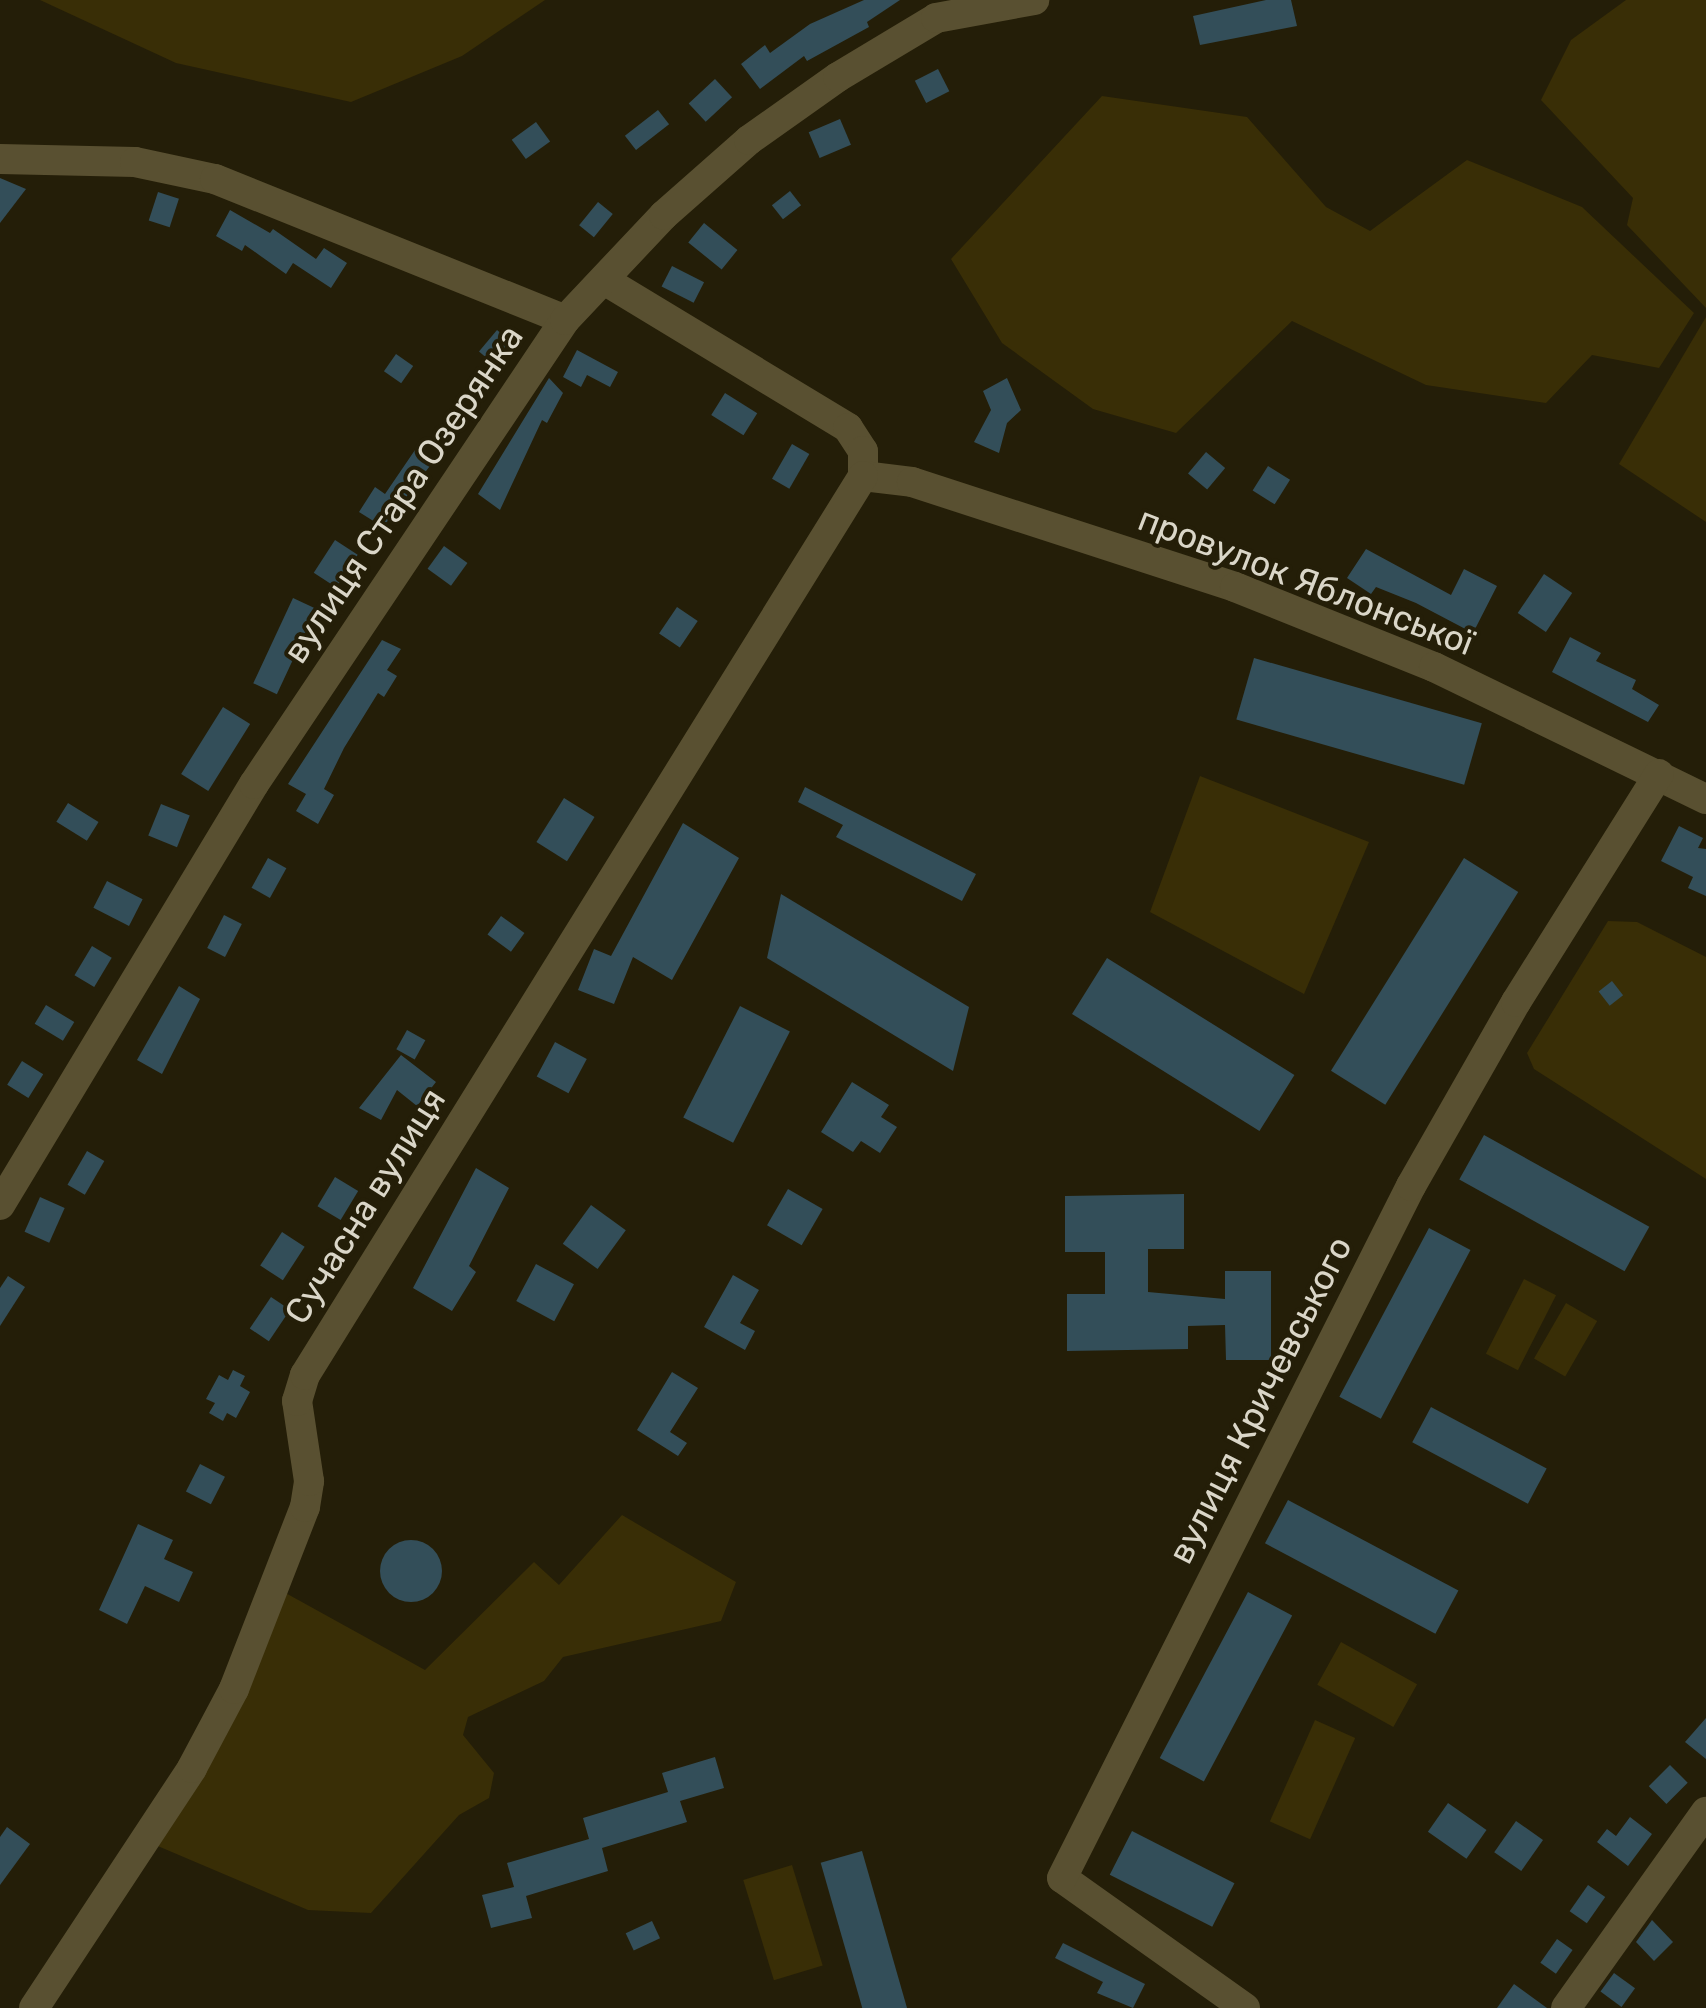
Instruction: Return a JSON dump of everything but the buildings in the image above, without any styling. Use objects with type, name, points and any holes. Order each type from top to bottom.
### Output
[{"type":"street","name":"вулиця Стара Озерянка","points":[[0,1205],[254,784],[565,320],[750,140],[838,77],[936,18],[1034,0]]},
{"type":"street","points":[[0,159],[135,162],[215,179],[565,320]]},
{"type":"street","points":[[604,280],[848,428],[862,451],[863,476]]},
{"type":"street","name":"провулок Яблонської","points":[[863,476],[912,482],[1235,587],[1434,667],[1706,799]]},
{"type":"street","name":"Сучасна вулиця","points":[[34,2008],[192,1768],[234,1688],[305,1507],[309,1481],[297,1402],[305,1375],[863,476]]},
{"type":"street","name":"вулиця Кричевського","points":[[1246,2008],[1062,1878],[1411,1186],[1516,1002],[1660,774]]},
{"type":"street","points":[[1566,2008],[1706,1812]]},
{"type":"shaded area","points":[[40,0],[545,0],[462,56],[351,102],[176,63]]},
{"type":"shaded area","points":[[1626,0],[1706,0],[1706,308],[1627,225],[1633,198],[1541,100],[1571,40]]},
{"type":"shaded area","points":[[1102,96],[1247,117],[1326,207],[1370,231],[1467,160],[1582,207],[1694,313],[1659,368],[1592,355],[1546,403],[1426,385],[1292,321],[1176,433],[1093,409],[1002,343],[951,259]]},
{"type":"shaded area","points":[[1706,317],[1706,522],[1619,464]]},
{"type":"shaded area","points":[[1200,776],[1369,842],[1304,994],[1150,912]]},
{"type":"shaded area","points":[[1608,921],[1637,922],[1706,957],[1706,1179],[1534,1069],[1527,1053]]},
{"type":"shaded area","points":[[1524,1279],[1556,1295],[1518,1370],[1486,1354]]},
{"type":"shaded area","points":[[1566,1303],[1597,1321],[1565,1376],[1534,1358]]},
{"type":"shaded area","points":[[622,1515],[736,1582],[721,1621],[563,1657],[544,1681],[468,1717],[463,1735],[494,1773],[489,1798],[459,1815],[371,1913],[308,1910],[153,1844],[282,1591],[425,1670],[534,1562],[559,1585]]},
{"type":"shaded area","points":[[1341,1642],[1417,1684],[1393,1727],[1317,1685]]},
{"type":"shaded area","points":[[1315,1720],[1355,1738],[1310,1839],[1270,1821]]},
{"type":"shaded area","points":[[792,1865],[823,1965],[774,1980],[743,1880]]}]
